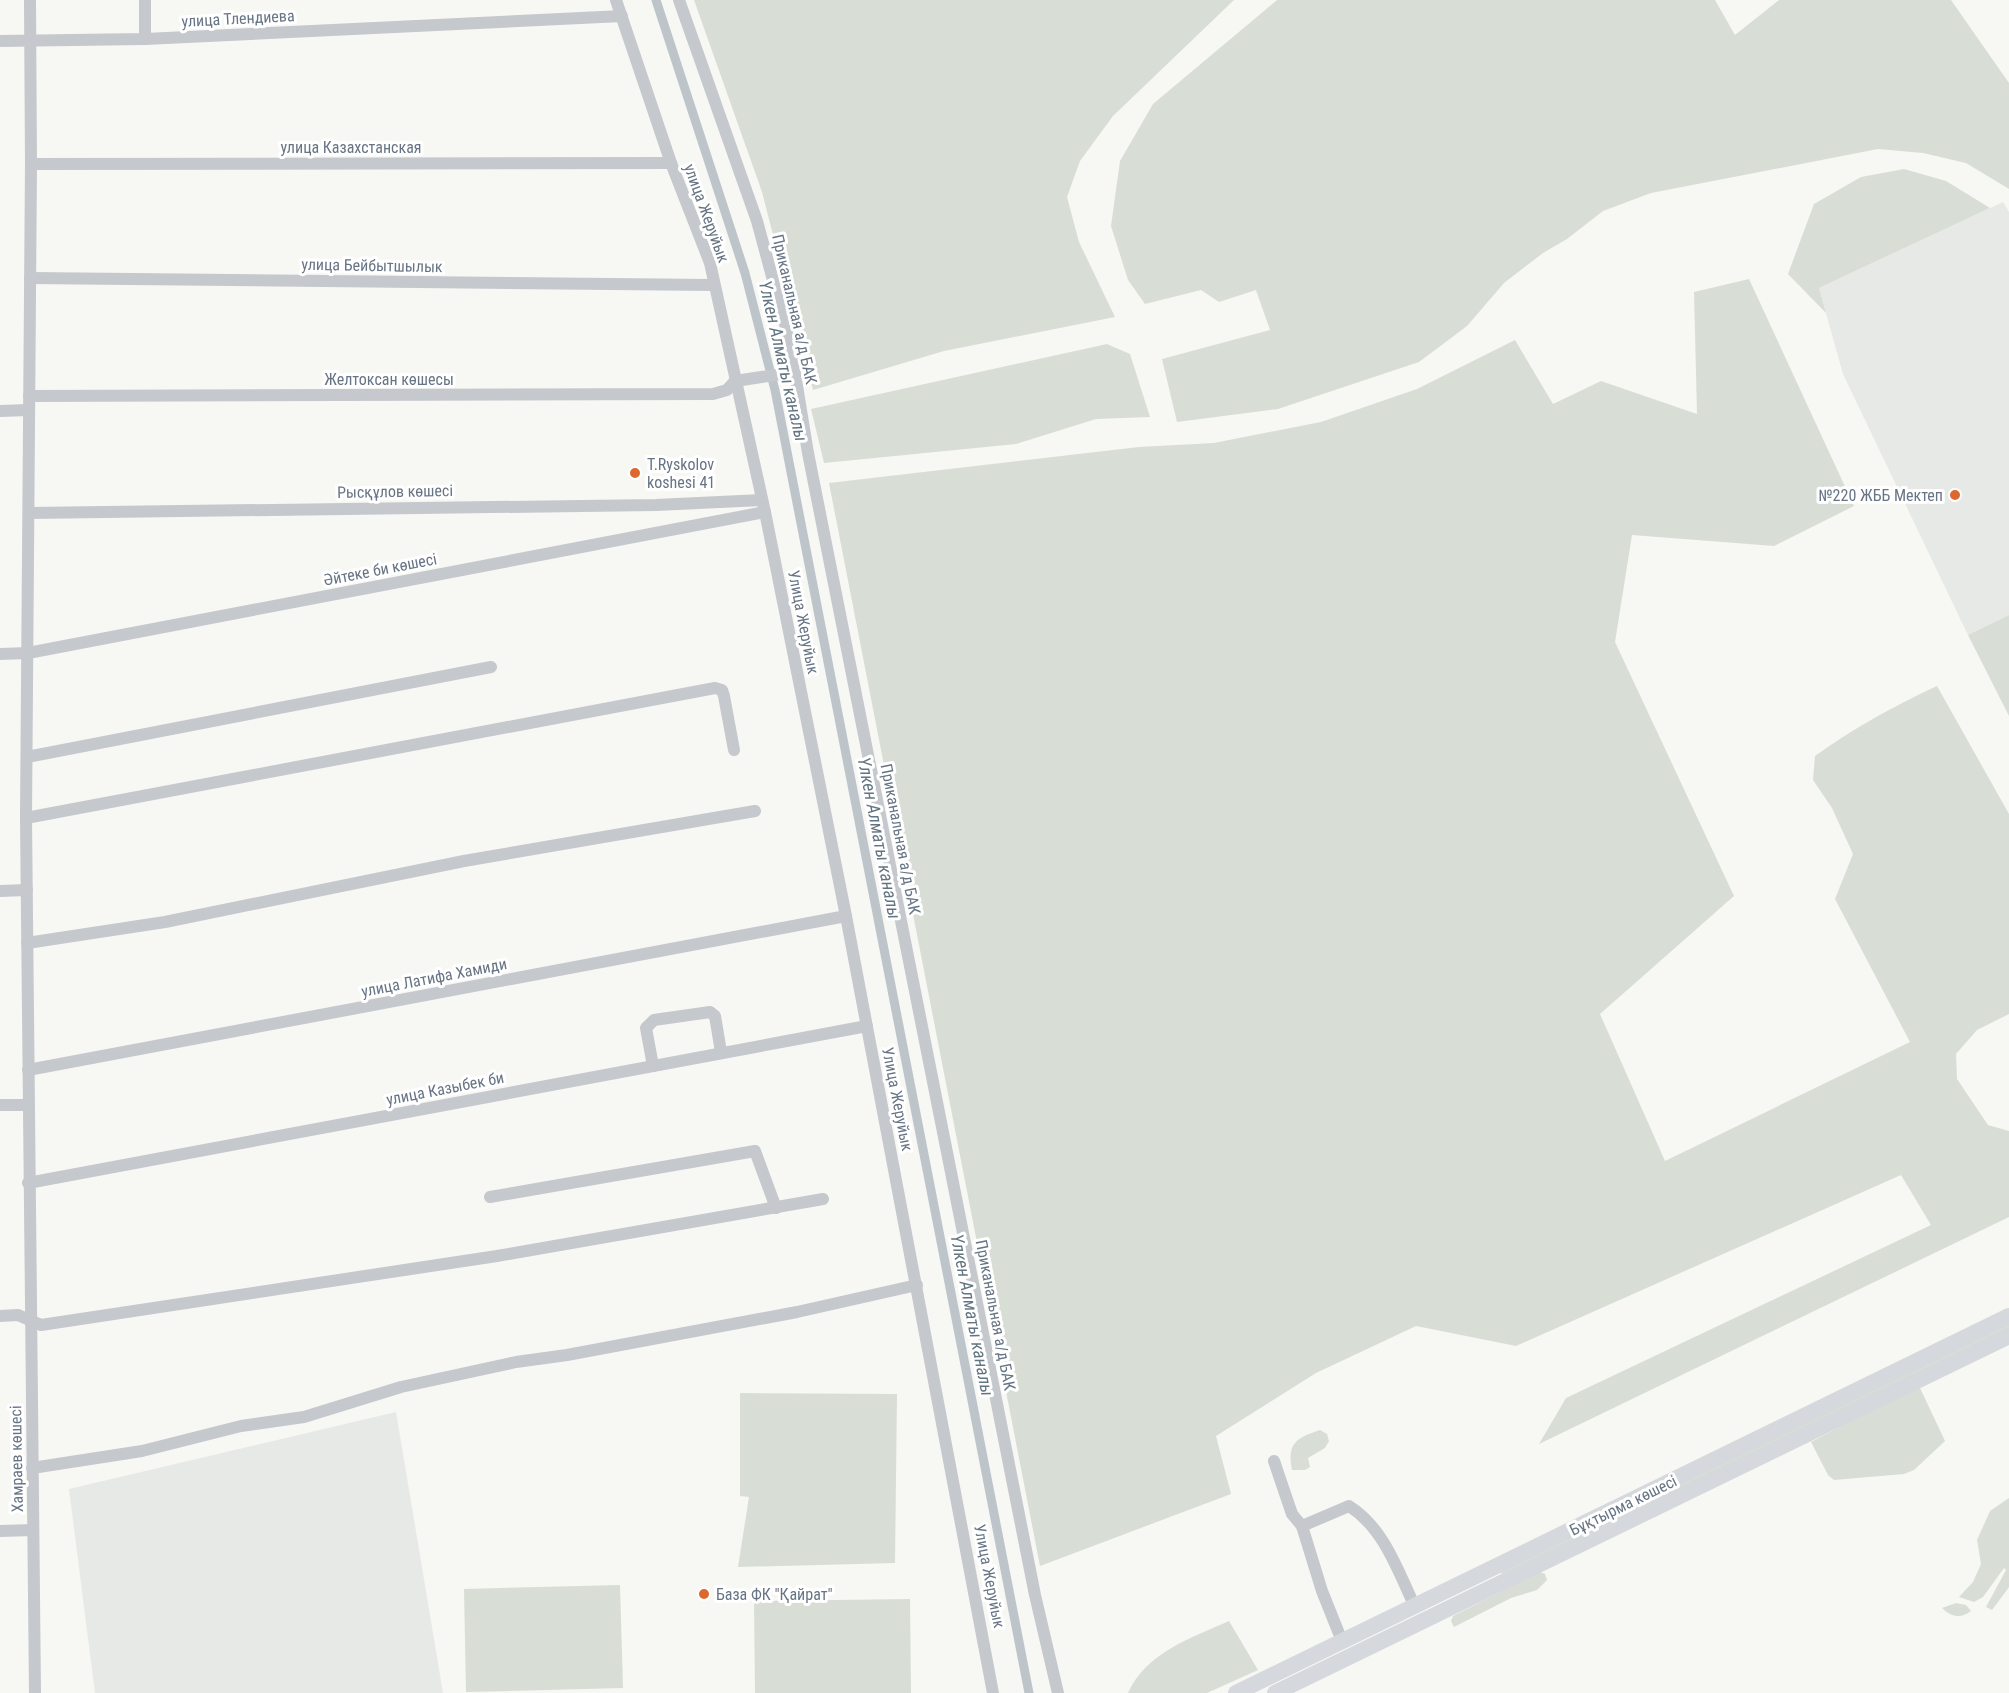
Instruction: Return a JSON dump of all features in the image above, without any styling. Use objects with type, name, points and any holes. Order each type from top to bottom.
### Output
[{"type":"main road","name":"Бұқтырма көшесі","points":[[1236,1693],[1276,1686],[2009,1316]]},
{"type":"main road","name":"Бұқтырма көшесі","points":[[1276,1686],[1342,1641],[1415,1607],[1493,1577],[2009,1336]]},
{"type":"street","name":"Хамраев көшесі","points":[[30,0],[31,165],[26,818],[35,1693]]},
{"type":"street","points":[[145,0],[145,39]]},
{"type":"street","name":"улица Жеруйык","points":[[616,0],[671,163],[710,263],[713,285],[740,380],[765,512]]},
{"type":"street","name":"Приканальная а/д БАК","points":[[679,0],[758,221],[790,343],[883,834],[1032,1584],[1058,1693]]},
{"type":"street","name":"улица Тлендиева","points":[[0,41],[145,39],[622,16]]},
{"type":"street","name":"улица Казахстанская","points":[[31,165],[671,163]]},
{"type":"street","name":"улица Бейбытшылык","points":[[30,278],[713,285]]},
{"type":"street","name":"Желтоксан көшесы","points":[[29,396],[713,394],[727,390],[740,380],[795,372]]},
{"type":"street","points":[[0,411],[29,410]]},
{"type":"street","name":"Рысқұлов көшесі","points":[[28,513],[656,505],[762,500]]},
{"type":"street","name":"Әйтеке би көшесі","points":[[0,654],[28,653],[765,512]]},
{"type":"street","name":"Улица Жеруйык","points":[[765,512],[846,916],[993,1693]]},
{"type":"street","points":[[27,757],[491,667]]},
{"type":"street","points":[[26,818],[716,688],[722,690],[724,696],[734,750]]},
{"type":"street","points":[[27,943],[165,922],[464,861],[755,811]]},
{"type":"street","points":[[0,891],[27,890]]},
{"type":"street","name":"улица Латифа Хамиди","points":[[28,1070],[846,916]]},
{"type":"street","points":[[653,1066],[646,1028],[654,1020],[711,1012],[715,1016],[721,1052]]},
{"type":"street","name":"улица Казыбек би","points":[[28,1183],[867,1026]]},
{"type":"street","points":[[0,1105],[28,1105]]},
{"type":"street","points":[[490,1197],[755,1151],[776,1208]]},
{"type":"street","points":[[0,1316],[18,1315],[41,1325],[497,1256],[823,1199]]},
{"type":"street","points":[[32,1467],[142,1451],[241,1426],[304,1417],[401,1387],[516,1362],[567,1355],[797,1312],[917,1285]]},
{"type":"street","points":[[1274,1461],[1292,1514],[1302,1526],[1322,1591],[1342,1641]]},
{"type":"street","points":[[1302,1526],[1344,1506],[1356,1511],[1374,1528],[1389,1550],[1415,1607]]},
{"type":"street","points":[[0,1531],[33,1530]]},
{"type":"shaded area","points":[[694,0],[1234,0],[1113,116],[1080,161],[1067,197],[1079,242],[1115,317],[944,351],[813,390],[762,192]]},
{"type":"shaded area","points":[[1277,0],[1715,0],[1735,35],[1779,0],[1951,0],[2009,83],[2009,189],[1966,163],[1923,153],[1878,149],[1651,193],[1603,211],[1567,239],[1543,253],[1504,283],[1467,326],[1419,362],[1278,409],[1177,422],[1162,359],[1270,330],[1256,290],[1219,302],[1201,290],[1145,304],[1128,280],[1111,226],[1120,161],[1153,104]]},
{"type":"shaded area","points":[[1904,169],[1946,181],[1990,208],[1819,288],[1826,313],[1788,274],[1814,204],[1861,177]]},
{"type":"shaded area","name":"№220 ЖББ Мектеп","points":[[2003,202],[2009,212],[2009,615],[1968,635],[1843,374],[1819,288]]},
{"type":"shaded area","points":[[1749,279],[1854,506],[1774,546],[1632,535],[1615,642],[1734,896],[1600,1014],[1665,1161],[1910,1042],[1835,899],[1853,854],[1832,808],[1813,780],[1815,756],[1874,718],[1937,686],[2009,814],[2009,1014],[1977,1030],[1956,1054],[1957,1079],[1988,1125],[2009,1131],[2009,1217],[1539,1444],[1566,1398],[1931,1225],[1901,1175],[1516,1346],[1416,1326],[1316,1373],[1216,1436],[1231,1494],[1040,1566],[829,483],[1139,447],[1214,443],[1321,422],[1417,389],[1515,340],[1553,404],[1601,381],[1697,414],[1694,292]]},
{"type":"shaded area","points":[[1107,344],[1130,354],[1150,417],[1096,419],[1016,444],[824,463],[811,409]]},
{"type":"shaded area","points":[[2009,615],[2009,716],[1968,635]]},
{"type":"shaded area","points":[[2009,1322],[2009,1330],[1502,1574],[1500,1572]]},
{"type":"shaded area","points":[[1919,1386],[1945,1441],[1914,1470],[1904,1474],[1834,1480],[1828,1475],[1811,1442]]},
{"type":"shaded area","points":[[740,1393],[897,1394],[895,1563],[738,1567],[749,1497],[740,1496]]},
{"type":"shaded area","points":[[396,1412],[443,1693],[95,1693],[69,1489]]},
{"type":"shaded area","points":[[1320,1430],[1327,1434],[1329,1441],[1325,1448],[1308,1458],[1310,1467],[1305,1470],[1292,1470],[1291,1453],[1295,1443]]},
{"type":"shaded area","points":[[2009,1498],[2009,1587],[1992,1610],[1986,1607],[2006,1570],[2004,1568],[1983,1597],[1974,1602],[1959,1597],[1973,1582],[1981,1564],[1977,1540],[1990,1511]]},
{"type":"shaded area","points":[[1540,1572],[1545,1574],[1547,1580],[1537,1590],[1511,1598],[1454,1627],[1451,1621],[1453,1616]]},
{"type":"shaded area","points":[[620,1585],[623,1688],[466,1692],[464,1589]]},
{"type":"shaded area","points":[[910,1599],[911,1693],[755,1693],[754,1601]]},
{"type":"shaded area","points":[[1956,1603],[1966,1605],[1971,1611],[1956,1616],[1942,1608]]},
{"type":"shaded area","points":[[1229,1621],[1258,1670],[1207,1693],[1128,1693],[1146,1667],[1158,1657],[1185,1640]]},
{"type":"waterway","name":"Үлкен Алматы каналы","points":[[656,0],[745,273],[775,390],[1029,1693]]},
{"type":"place","name":"T.Ryskolov koshesi 41","points":[[635,473]]},
{"type":"place","name":"№220 ЖББ Мектеп","points":[[1955,495]]},
{"type":"place","name":"База ФК \"Қайрат\"","points":[[704,1594]]}]
